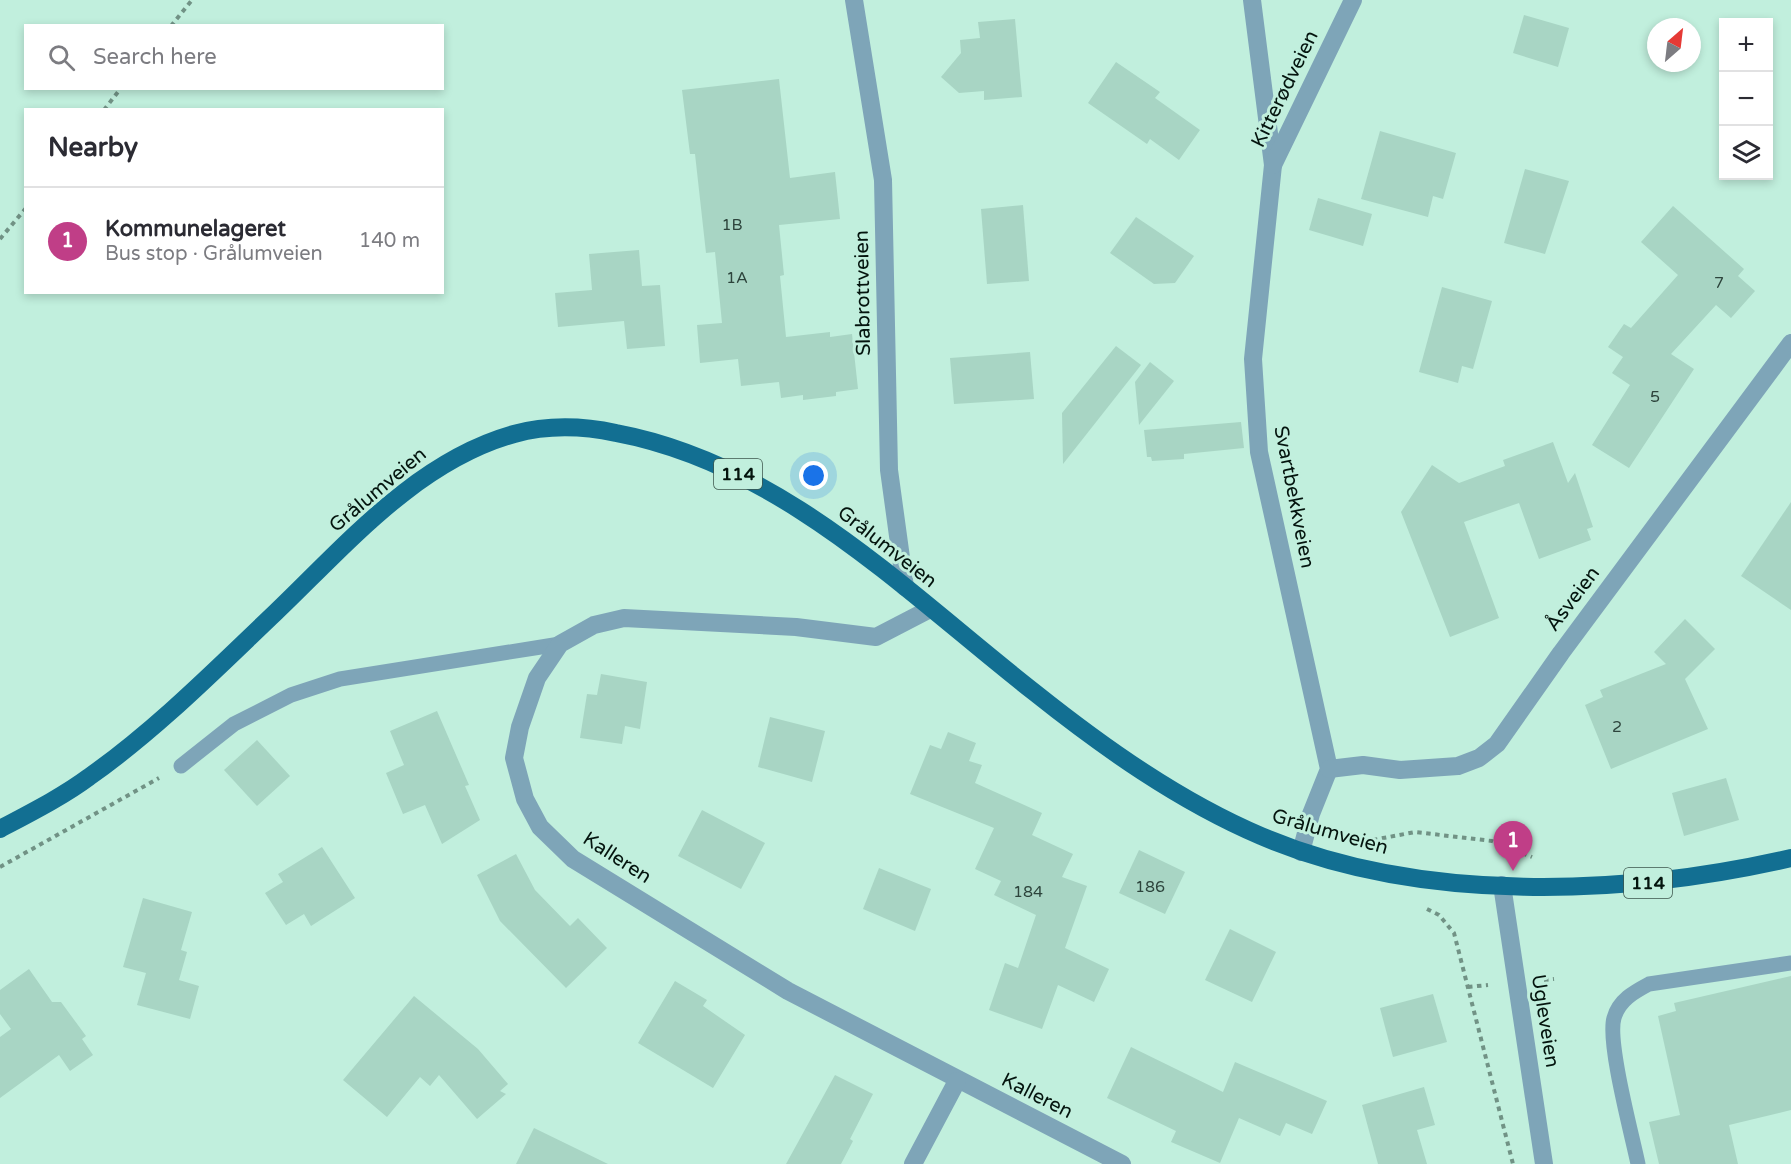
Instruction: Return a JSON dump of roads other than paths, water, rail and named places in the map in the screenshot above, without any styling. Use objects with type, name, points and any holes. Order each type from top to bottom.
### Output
[{"type":"main road","name":"Grålumveien","points":[[0,829],[86,780],[128,748],[228,658],[373,520],[413,486],[445,464],[515,434],[546,428],[588,427],[674,446],[726,468],[781,498],[905,587],[1038,696],[1165,786],[1258,835],[1301,852],[1370,870],[1436,880],[1561,888],[1617,886],[1688,879],[1791,858]]},
{"type":"street","name":"Slabrottveien","points":[[854,0],[884,180],[889,470],[905,587]]},
{"type":"street","name":"Svartbekkveien","points":[[1252,0],[1273,165],[1253,359],[1259,452],[1329,769]]},
{"type":"street","name":"Kitterødveien","points":[[1273,165],[1353,0]]},
{"type":"street","name":"Åsveien","points":[[1329,769],[1363,765],[1400,770],[1458,765],[1479,758],[1497,744],[1561,653],[1791,343]]},
{"type":"street","name":"Kalleren","points":[[930,609],[876,637],[796,627],[624,618],[594,625],[560,644],[537,678],[520,727],[514,758],[525,800],[540,827],[573,859],[778,985],[957,1081],[1122,1164]]},
{"type":"street","points":[[1301,852],[1311,814],[1329,769]]},
{"type":"street","name":"Ugleveien","points":[[1503,885],[1544,1164]]},
{"type":"street","points":[[913,1164],[957,1081]]},
{"type":"lane","points":[[181,766],[234,724],[291,695],[340,679],[560,644]]},
{"type":"lane","points":[[1638,1164],[1614,1047],[1613,1019],[1621,1004],[1629,995],[1649,984],[1791,963]]},
{"type":"place","name":"Kommunelageret","points":[[1513,871]]}]
